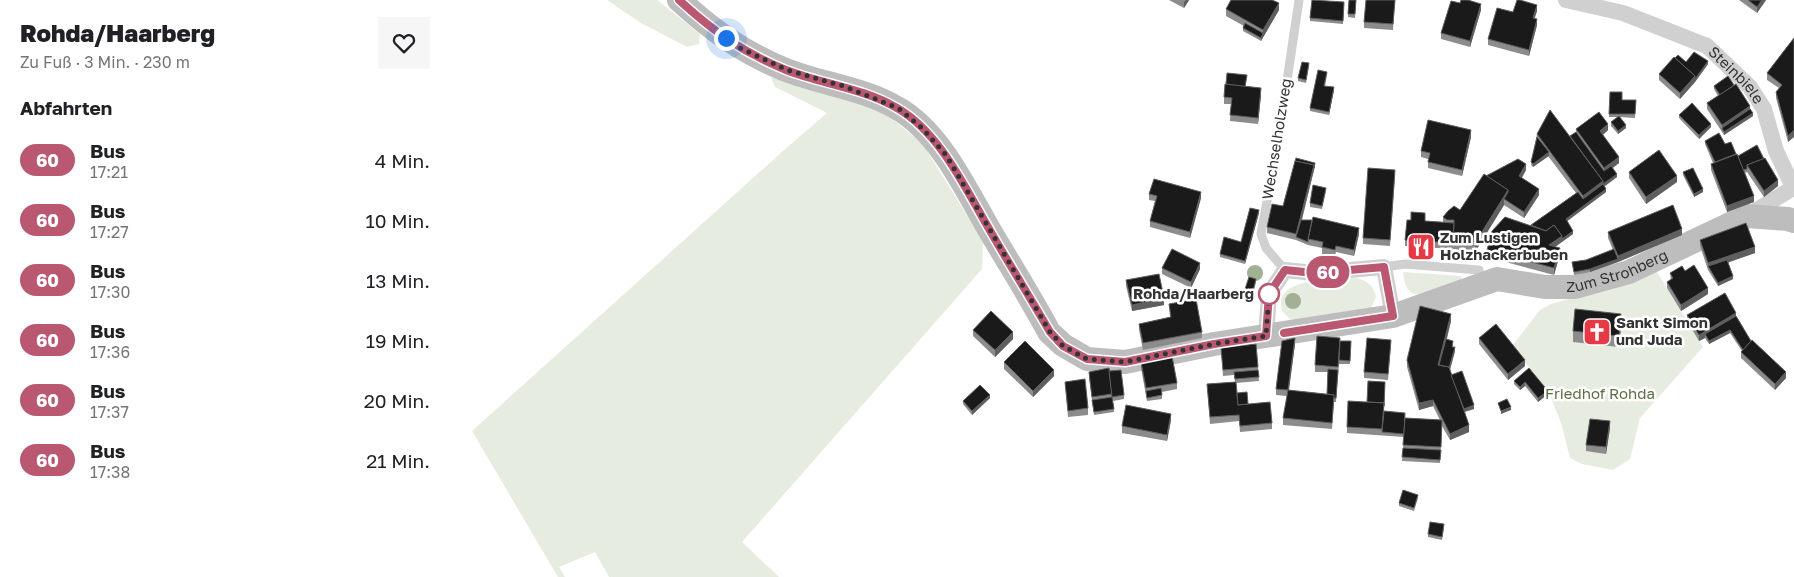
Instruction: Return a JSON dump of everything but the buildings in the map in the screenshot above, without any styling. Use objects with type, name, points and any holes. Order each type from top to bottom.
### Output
[{"type":"street","name":"Zum Strohberg","points":[[679,0],[736,46],[787,70],[843,86],[898,108],[922,128],[946,155],[1050,332],[1063,346],[1087,359],[1125,362],[1214,344],[1393,316],[1497,279],[1545,287],[1575,287],[1629,272],[1747,216],[1794,188]]},
{"type":"street","name":"Steinbiele","points":[[1566,0],[1627,7],[1707,46],[1750,87],[1764,109],[1776,151],[1794,188]]},
{"type":"street","name":"Zum Strohberg","points":[[1747,216],[1794,221]]},
{"type":"street","points":[[1266,336],[1269,294],[1285,270],[1314,273],[1384,267],[1393,316]]},
{"type":"lane","name":"Wechselholzweg","points":[[1285,270],[1266,248],[1261,234],[1278,141],[1299,0]]},
{"type":"lane","points":[[1384,267],[1405,264],[1479,270],[1480,285]]},
{"type":"green space","points":[[607,0],[657,0],[700,34],[699,44],[687,47],[641,23]]},
{"type":"green space","points":[[780,76],[881,110],[922,143],[983,241],[982,269],[742,542],[779,577],[609,577],[595,552],[559,567],[565,577],[558,577],[472,431],[827,113],[775,87],[771,78]]},
{"type":"green space","points":[[1403,272],[1461,276],[1462,279],[1437,289],[1416,294],[1412,293],[1405,284]]},
{"type":"green space","name":"Friedhof Rohda","points":[[1657,272],[1703,347],[1640,418],[1630,459],[1613,470],[1582,464],[1570,458],[1561,423],[1549,392],[1512,346],[1540,310],[1551,304]]},
{"type":"green space","points":[[1356,278],[1367,282],[1373,289],[1376,297],[1370,310],[1295,320],[1290,319],[1282,311],[1281,301],[1283,295],[1288,289],[1296,285],[1317,280]]},
{"type":"bus line","name":"60","points":[[679,0],[736,46],[787,70],[871,96],[898,108],[922,128],[946,155],[1050,332],[1063,346],[1087,359],[1125,362],[1214,344],[1266,336],[1269,294],[1285,270],[1314,273],[1384,267],[1393,316],[1284,333]]},
{"type":"place","name":"Zum Lustigen Holzhackerbuben","points":[[1421,247]]},
{"type":"place","name":"Rohda/Haarberg","points":[[1269,294]]},
{"type":"place","name":"Sankt Simon und Juda","points":[[1597,332]]},
{"type":"route","points":[[726,38],[736,46],[787,70],[843,86],[898,108],[922,128],[946,155],[1050,332],[1063,346],[1087,359],[1125,362],[1214,344],[1266,336],[1269,294]]}]
